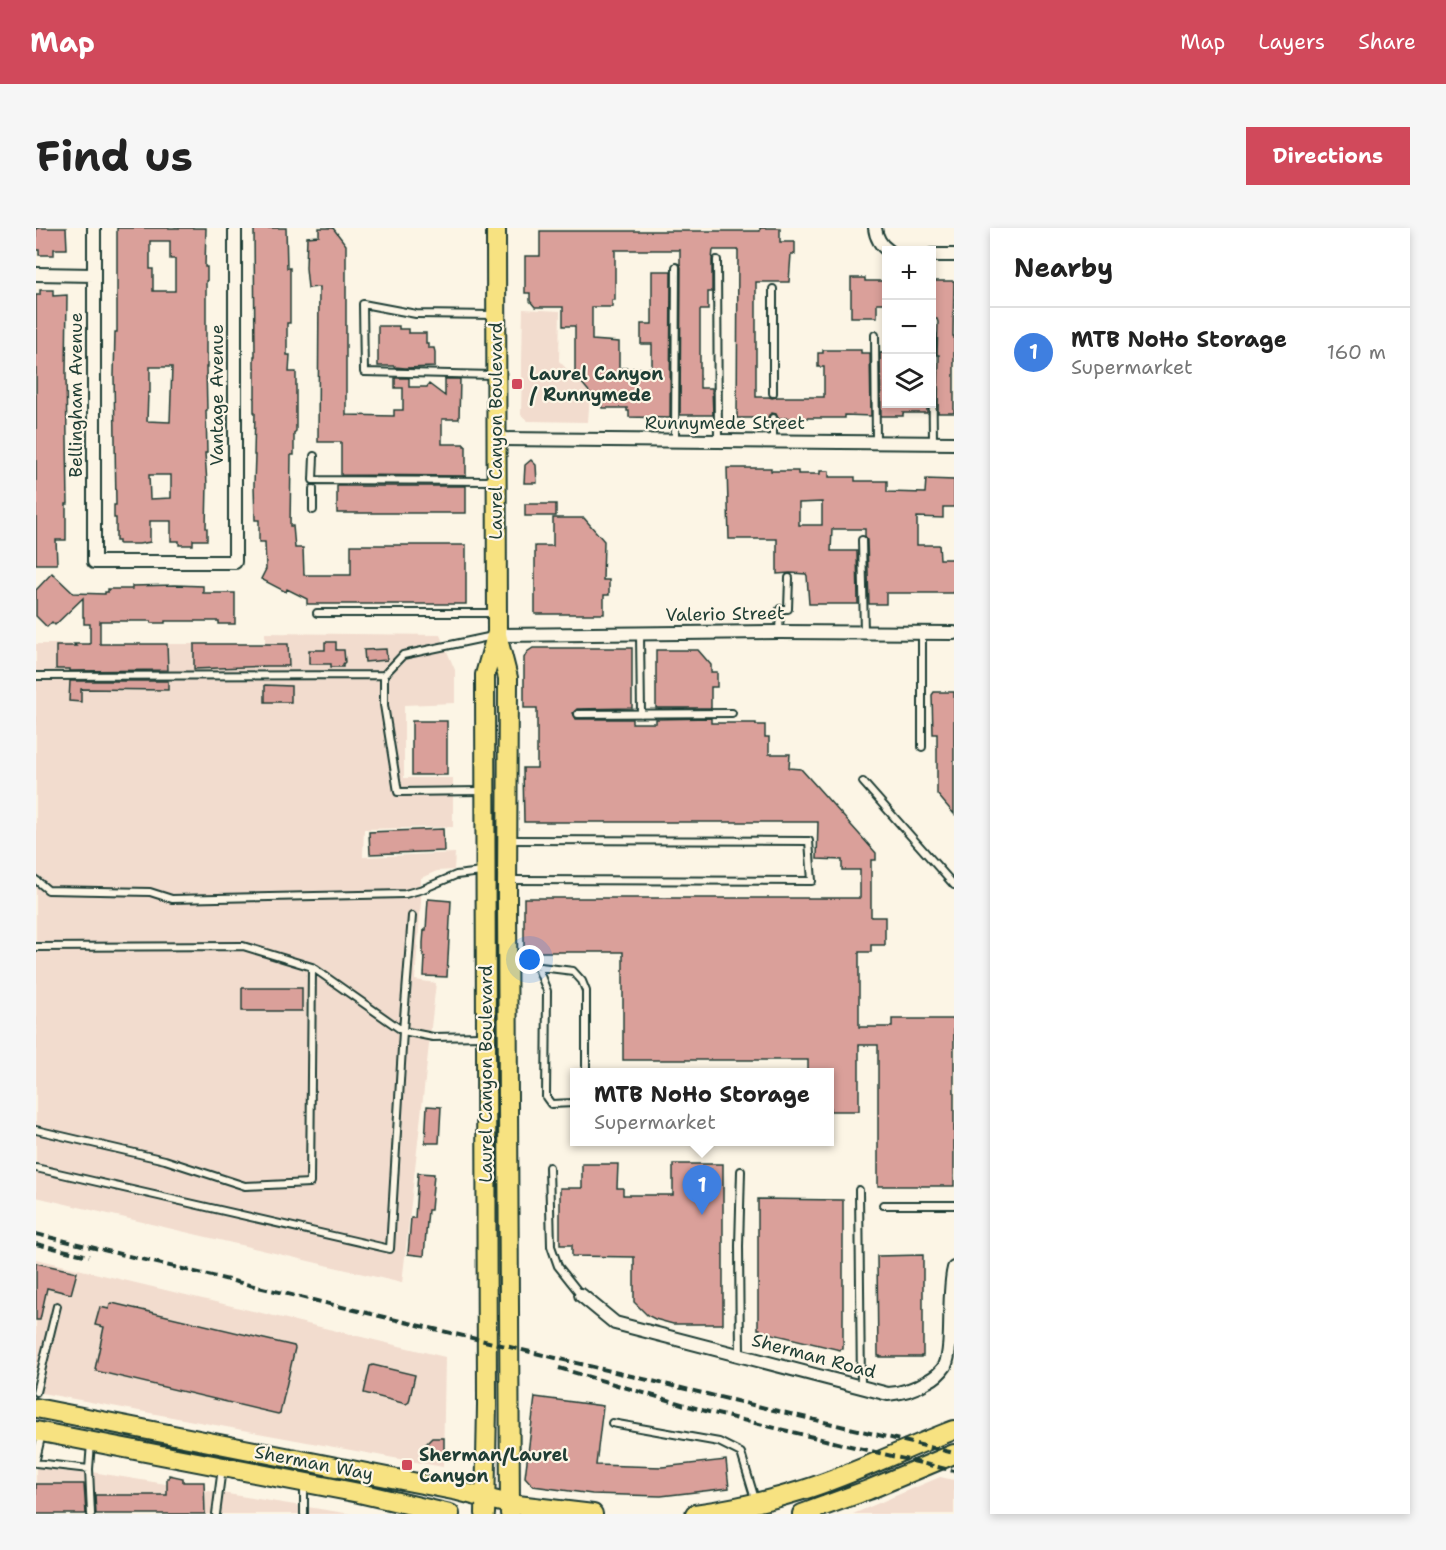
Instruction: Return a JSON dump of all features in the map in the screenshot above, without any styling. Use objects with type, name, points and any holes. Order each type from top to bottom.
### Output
[{"type":"main road","name":"Laurel Canyon Boulevard","points":[[496,228],[497,635],[508,678],[510,1509]]},
{"type":"main road","name":"Laurel Canyon Boulevard","points":[[485,1506],[487,1405],[486,675],[497,635]]},
{"type":"main road","points":[[486,964],[508,963]]},
{"type":"main road","name":"Sherman Way","points":[[36,1408],[227,1446],[485,1506],[593,1514]]},
{"type":"main road","points":[[695,1514],[731,1509],[804,1490],[954,1430]]},
{"type":"main road","name":"Sherman Way","points":[[39,1431],[359,1493],[450,1514]]},
{"type":"main road","points":[[222,1467],[227,1446]]},
{"type":"main road","points":[[802,1514],[868,1490],[954,1454]]},
{"type":"street","name":"Bellingham Avenue","points":[[94,228],[94,562]]},
{"type":"street","name":"Vantage Avenue","points":[[94,562],[235,562],[235,228]]},
{"type":"street","points":[[875,228],[884,246]]},
{"type":"street","points":[[936,255],[954,255]]},
{"type":"street","points":[[36,274],[94,275]]},
{"type":"street","name":"Runnymede Street","points":[[495,439],[954,443]]},
{"type":"street","name":"Valerio Street","points":[[497,635],[954,633]]},
{"type":"street","name":"Sherman Road","points":[[581,1295],[615,1323],[888,1394],[919,1387],[934,1378],[945,1366],[950,1356],[951,1291],[954,1268]]},
{"type":"lane","points":[[717,260],[718,441]]},
{"type":"lane","points":[[675,441],[676,267]]},
{"type":"lane","points":[[773,289],[773,393]]},
{"type":"lane","points":[[496,315],[416,314],[363,304],[364,372],[496,376]]},
{"type":"lane","points":[[875,335],[876,442]]},
{"type":"lane","points":[[932,354],[933,443]]},
{"type":"lane","points":[[773,418],[773,441]]},
{"type":"lane","points":[[314,456],[314,480],[496,481]]},
{"type":"lane","points":[[313,489],[314,510]]},
{"type":"lane","points":[[861,540],[864,633]]},
{"type":"lane","points":[[779,632],[780,609],[788,609],[789,578]]},
{"type":"lane","points":[[317,613],[497,612]]},
{"type":"lane","points":[[640,633],[641,714]]},
{"type":"lane","points":[[922,633],[922,747]]},
{"type":"lane","points":[[486,791],[398,792],[384,705],[384,675],[403,655],[497,635]]},
{"type":"lane","points":[[36,676],[384,675]]},
{"type":"lane","points":[[578,714],[732,712]]},
{"type":"lane","points":[[863,782],[954,885]]},
{"type":"lane","points":[[507,880],[812,881],[809,841],[508,840]]},
{"type":"lane","points":[[36,880],[48,890],[150,892],[172,899],[405,894],[456,875],[486,872]]},
{"type":"lane","points":[[36,1168],[390,1249],[412,916]]},
{"type":"lane","points":[[36,946],[243,946],[312,967],[403,1031],[433,1037],[486,1036]]},
{"type":"lane","points":[[508,963],[573,971],[582,981],[586,991],[586,1068]]},
{"type":"lane","points":[[537,966],[547,991],[546,1097],[551,1104],[570,1103]]},
{"type":"lane","points":[[36,1130],[165,1160],[245,1186],[310,1183],[312,967]]},
{"type":"lane","points":[[549,1167],[551,1246],[558,1266],[581,1295]]},
{"type":"lane","points":[[740,1356],[741,1171]]},
{"type":"lane","points":[[859,1190],[861,1387]]},
{"type":"lane","points":[[883,1205],[954,1205]]},
{"type":"lane","points":[[36,1392],[57,1306]]},
{"type":"lane","points":[[612,1423],[719,1442],[741,1453],[756,1503]]},
{"type":"lane","points":[[39,1431],[36,1461],[89,1469]]},
{"type":"lane","points":[[91,1442],[89,1469],[91,1514]]},
{"type":"lane","points":[[216,1514],[222,1467]]},
{"type":"lane","points":[[304,1483],[304,1514]]},
{"type":"shaded area","points":[[523,309],[560,311],[559,361],[590,393],[588,422],[528,421],[521,415]]},
{"type":"shaded area","points":[[265,633],[440,635],[455,670],[455,703],[404,705],[404,778],[453,778],[453,827],[364,829],[363,857],[455,853],[454,870],[437,871],[421,878],[415,980],[436,983],[402,1283],[36,1197],[36,644],[265,644]]},
{"type":"shaded area","points":[[36,1259],[445,1357],[443,1467],[36,1392]]},
{"type":"shaded area","points":[[36,1463],[351,1514],[36,1514]]},
{"type":"shaded area","points":[[940,1477],[954,1480],[954,1514],[853,1514]]},
{"type":"building","points":[[36,228],[66,228],[67,249],[54,249],[54,255],[39,255],[39,250],[36,250]]},
{"type":"building","points":[[117,228],[206,228],[207,540],[193,540],[193,545],[179,545],[179,541],[171,541],[171,521],[150,521],[150,542],[119,544],[119,541],[116,541],[114,376],[115,332],[117,332]],"holes":[[[150,241],[170,241],[170,259],[175,259],[175,291],[153,291]],[[150,367],[172,367],[170,422],[147,421],[148,393],[150,393]],[[149,475],[171,475],[171,498],[150,499]]]},
{"type":"building","points":[[254,228],[286,228],[287,268],[290,268],[290,323],[287,323],[287,355],[290,355],[289,372],[296,372],[296,431],[294,433],[294,455],[291,455],[290,526],[293,526],[295,548],[303,548],[304,575],[351,575],[351,545],[466,545],[466,604],[307,604],[307,599],[287,589],[286,592],[261,579],[266,569],[265,542],[259,542],[259,520],[255,520]]},
{"type":"building","points":[[319,228],[333,228],[346,245],[346,415],[394,416],[394,410],[403,410],[403,388],[395,388],[395,378],[409,378],[409,387],[427,387],[429,384],[445,396],[445,379],[460,379],[459,419],[442,419],[442,444],[464,444],[466,446],[466,476],[341,475],[341,442],[318,442],[319,287],[308,288],[306,268],[307,237],[319,236]]},
{"type":"building","points":[[760,228],[780,228],[780,242],[795,242],[795,254],[791,254],[789,282],[756,282],[756,397],[824,397],[824,367],[818,367],[818,353],[823,353],[823,350],[861,350],[861,353],[870,353],[871,416],[778,418],[772,413],[768,418],[737,418],[738,250],[713,250],[712,292],[708,292],[708,310],[700,310],[700,388],[712,388],[713,415],[680,415],[680,250],[615,250],[615,300],[612,300],[612,307],[592,307],[592,340],[619,342],[619,368],[652,368],[652,344],[641,344],[641,324],[652,324],[652,271],[671,271],[670,418],[629,417],[627,408],[602,408],[602,402],[598,402],[575,375],[575,326],[563,326],[563,307],[535,307],[530,301],[530,293],[525,293],[525,256],[540,256],[540,231],[760,231]]},
{"type":"building","points":[[851,278],[882,281],[882,303],[877,303],[877,317],[851,317]]},
{"type":"building","points":[[936,281],[954,281],[954,413],[938,413]]},
{"type":"building","points":[[40,290],[53,290],[53,296],[67,295],[68,504],[66,504],[66,540],[56,540],[57,564],[36,564],[36,295],[40,295]]},
{"type":"building","points":[[378,326],[399,326],[399,329],[408,329],[408,333],[426,333],[428,348],[434,348],[435,367],[378,366]]},
{"type":"building","points":[[880,353],[882,353],[882,408],[927,408],[927,413],[881,416]]},
{"type":"building","points":[[531,460],[536,465],[537,483],[524,483],[525,465]]},
{"type":"building","points":[[727,468],[771,468],[771,471],[798,471],[798,474],[820,474],[820,471],[829,471],[829,477],[855,477],[855,481],[887,481],[887,492],[925,493],[926,479],[954,480],[954,507],[943,507],[943,518],[917,517],[917,545],[939,545],[940,559],[954,559],[954,593],[886,593],[886,604],[869,604],[865,529],[832,529],[831,551],[857,551],[858,604],[809,604],[806,574],[777,574],[777,539],[729,539]],"holes":[[[822,502],[822,525],[799,525],[799,503]]]},
{"type":"building","points":[[337,486],[466,486],[466,513],[337,513]]},
{"type":"building","points":[[525,504],[556,504],[556,516],[525,516]]},
{"type":"building","points":[[553,518],[584,518],[604,541],[603,580],[609,580],[609,595],[604,595],[604,614],[535,614],[535,546],[553,546]]},
{"type":"building","points":[[52,573],[73,593],[105,594],[108,589],[175,585],[203,586],[203,593],[235,593],[235,624],[219,624],[219,621],[151,623],[151,621],[100,621],[100,644],[167,644],[168,670],[70,671],[70,669],[56,669],[56,646],[90,644],[90,624],[84,624],[83,598],[55,625],[52,622],[47,627],[36,616],[36,590]]},
{"type":"building","points":[[325,642],[336,642],[336,650],[344,650],[343,667],[331,667],[331,664],[309,664],[309,650],[325,650]]},
{"type":"building","points":[[194,644],[288,644],[289,666],[194,669]]},
{"type":"building","points":[[533,648],[632,648],[632,708],[577,709],[573,713],[576,719],[632,719],[632,723],[656,723],[656,719],[711,718],[711,723],[765,725],[765,737],[769,737],[769,754],[790,754],[789,768],[801,769],[876,853],[876,860],[871,860],[871,917],[885,917],[885,945],[871,945],[871,952],[859,952],[859,1027],[892,1027],[892,1019],[954,1019],[954,1186],[878,1186],[878,1045],[859,1045],[859,1111],[834,1111],[834,1068],[808,1068],[808,1060],[623,1060],[623,952],[524,952],[524,898],[860,898],[860,870],[842,870],[842,860],[817,859],[818,822],[524,822],[523,768],[537,768],[537,708],[524,708],[524,658]]},
{"type":"building","points":[[386,649],[387,660],[365,662],[364,650]]},
{"type":"building","points":[[656,650],[698,650],[711,665],[711,672],[717,672],[717,687],[711,687],[711,708],[656,708]]},
{"type":"building","points":[[70,681],[168,681],[168,690],[81,689],[81,702],[69,701]]},
{"type":"building","points":[[265,685],[291,686],[291,702],[265,702]]},
{"type":"building","points":[[934,692],[954,692],[954,814],[937,794],[937,734],[933,734],[932,695]]},
{"type":"building","points":[[412,721],[447,721],[447,775],[412,775]]},
{"type":"building","points":[[443,829],[444,851],[370,854],[369,832]]},
{"type":"building","points":[[428,899],[451,901],[447,977],[424,976],[423,943]]},
{"type":"building","points":[[242,988],[302,988],[302,1011],[242,1011]]},
{"type":"building","points":[[427,1106],[441,1107],[439,1143],[425,1143]]},
{"type":"building","points":[[582,1164],[618,1164],[617,1188],[623,1188],[623,1195],[673,1195],[673,1164],[723,1164],[723,1324],[673,1324],[655,1319],[647,1315],[634,1302],[634,1257],[572,1256],[572,1245],[560,1245],[560,1188],[582,1188]]},
{"type":"building","points":[[418,1173],[434,1174],[424,1256],[408,1254],[411,1218],[415,1218]]},
{"type":"building","points":[[758,1199],[843,1200],[843,1349],[758,1329]]},
{"type":"building","points":[[923,1255],[923,1356],[880,1357],[878,1356],[877,1256]]},
{"type":"building","points":[[36,1263],[77,1272],[71,1294],[47,1288],[40,1320],[36,1320]]},
{"type":"building","points":[[112,1303],[294,1346],[280,1413],[96,1371],[104,1327],[95,1325],[100,1307],[109,1309]]},
{"type":"building","points":[[370,1366],[415,1375],[409,1402],[406,1404],[364,1393]]},
{"type":"building","points":[[535,1397],[603,1406],[596,1465],[662,1467],[726,1460],[729,1488],[661,1496],[592,1494],[533,1486],[525,1477]]},
{"type":"building","points":[[432,1438],[444,1438],[444,1459],[425,1455],[426,1450],[421,1449]]},
{"type":"building","points":[[169,1475],[183,1478],[183,1482],[204,1482],[205,1514],[96,1514],[95,1495],[167,1495]]},
{"type":"building","points":[[36,1484],[84,1484],[86,1514],[36,1514]]},
{"type":"railway","points":[[36,1234],[954,1453]]},
{"type":"railway","points":[[36,1244],[89,1256]]},
{"type":"railway","points":[[559,1368],[709,1412],[954,1471]]},
{"type":"place","name":"Laurel Canyon / Runnymede","points":[[517,384]]},
{"type":"place","name":"MTB NoHo Storage","points":[[702,1215]]},
{"type":"place","name":"Sherman/Laurel Canyon","points":[[407,1465]]}]
